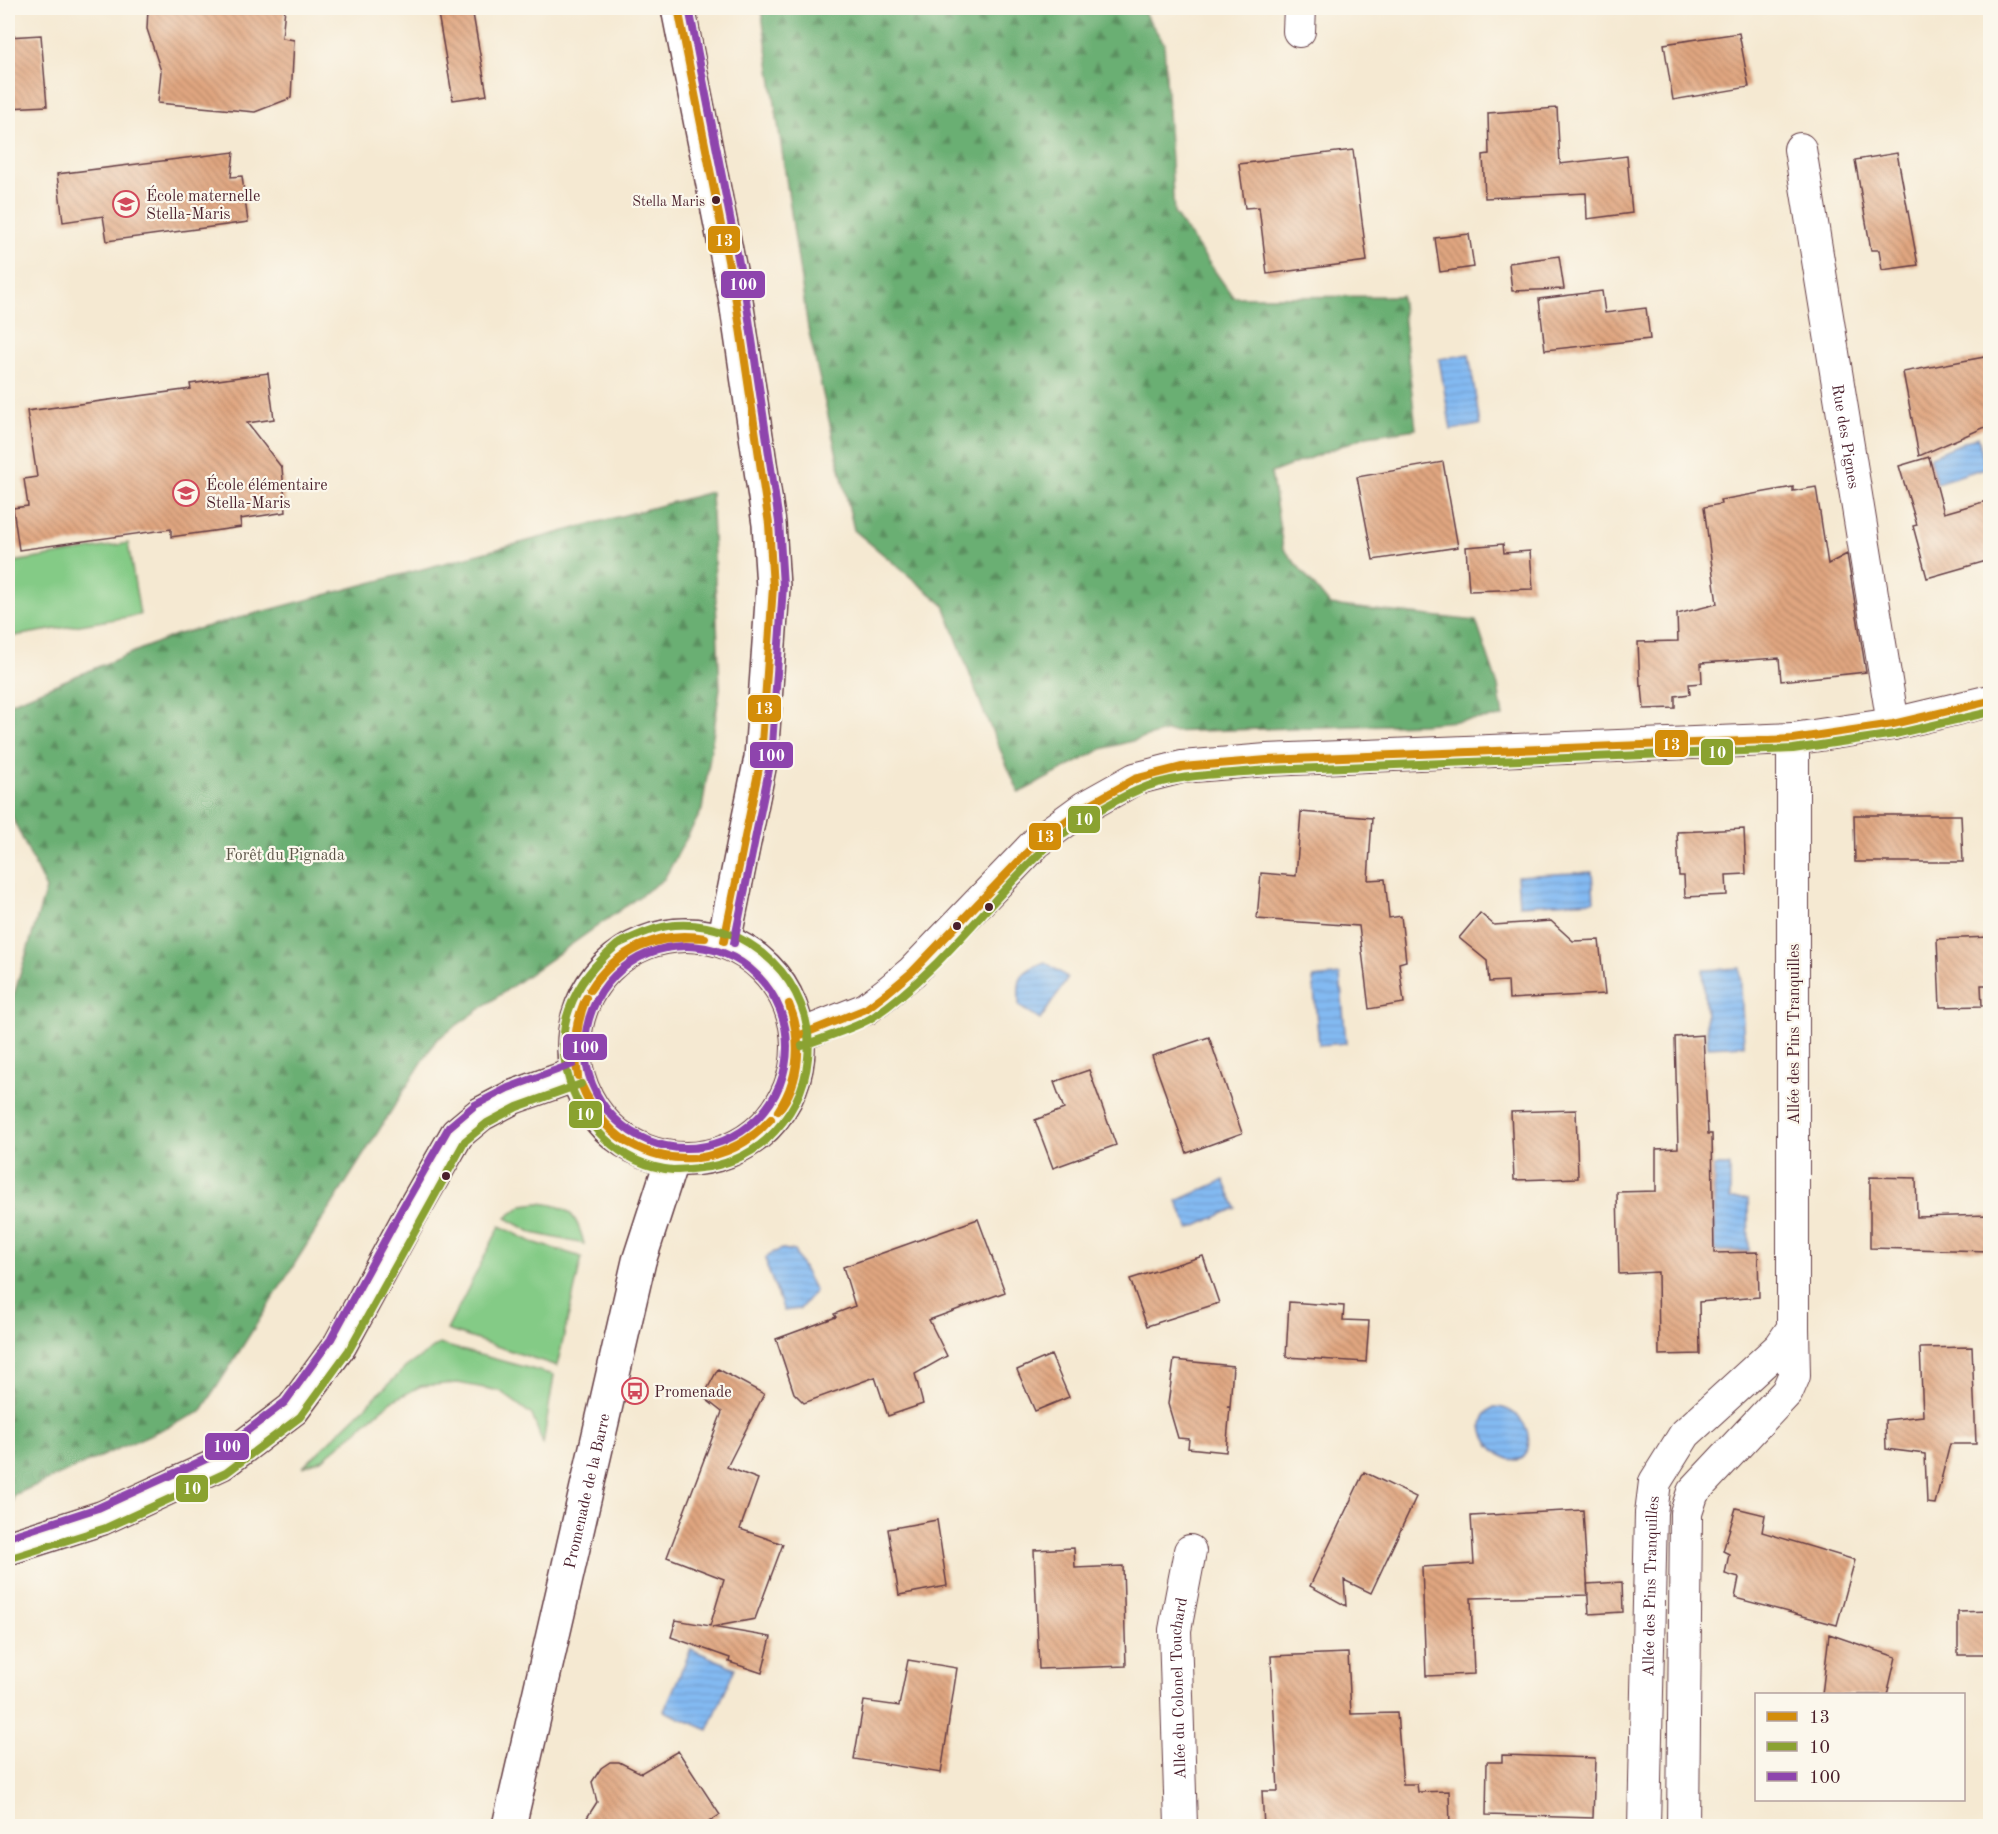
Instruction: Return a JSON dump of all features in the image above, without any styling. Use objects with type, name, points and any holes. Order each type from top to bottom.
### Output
[{"type":"main road","points":[[678,8],[736,301],[769,524],[773,587],[761,758],[724,941]]},
{"type":"main road","points":[[690,935],[724,941],[752,955],[775,978],[791,1005],[798,1036],[796,1070],[785,1101],[765,1128],[737,1148],[705,1158],[672,1159],[639,1149],[611,1131],[589,1105],[577,1074],[574,1040],[581,1006],[598,976],[624,953],[655,939],[690,935]]},
{"type":"main road","points":[[8,1548],[102,1518],[222,1463],[293,1409],[340,1345],[457,1134],[481,1114],[513,1097],[577,1074]]},
{"type":"main road","name":"Promenade de la Barre","points":[[509,1827],[639,1261],[672,1159]]},
{"type":"street","name":"Rue des Pignes","points":[[1800,149],[1893,724]]},
{"type":"street","points":[[798,1036],[867,1009],[912,972],[1037,842],[1085,807],[1135,779],[1182,766],[1267,760],[1793,739],[1893,724],[1990,701]]},
{"type":"street","name":"Allée des Pins Tranquilles","points":[[1683,1827],[1686,1513],[1693,1492],[1787,1392],[1794,1376],[1793,739]]},
{"type":"street","name":"Allée des Pins Tranquilles","points":[[1644,1827],[1650,1513],[1655,1482],[1685,1434],[1780,1347],[1793,1328]]},
{"type":"street","name":"Allée du Colonel Touchard","points":[[1180,1827],[1175,1630],[1190,1551]]},
{"type":"green space","points":[[761,8],[1141,8],[1164,43],[1174,213],[1233,297],[1401,296],[1416,429],[1367,436],[1271,473],[1283,548],[1330,605],[1476,621],[1498,686],[1503,717],[1421,724],[1165,732],[1102,749],[1019,793],[983,710],[944,605],[854,530],[808,328]]},
{"type":"green space","name":"Forêt du Pignada","points":[[711,492],[720,688],[702,810],[664,879],[436,1040],[201,1412],[14,1495],[8,1519],[8,1014],[46,889],[8,808],[8,704],[175,635]]},
{"type":"green space","points":[[128,543],[140,615],[8,637],[8,563]]},
{"type":"green space","points":[[538,1203],[557,1206],[570,1213],[575,1219],[584,1244],[533,1233],[506,1218],[523,1205]]},
{"type":"green space","points":[[500,1226],[532,1242],[582,1257],[557,1366],[447,1330]]},
{"type":"green space","points":[[439,1344],[554,1375],[543,1444],[532,1415],[500,1391],[458,1383],[421,1386],[390,1402],[323,1459],[303,1467],[406,1367]]},
{"type":"water","points":[[1469,354],[1480,425],[1451,430],[1439,359]]},
{"type":"water","points":[[1978,436],[1985,468],[1936,483],[1929,457]]},
{"type":"water","points":[[1592,872],[1594,901],[1519,905],[1517,876]]},
{"type":"water","points":[[1045,962],[1068,978],[1040,1020],[1019,1006],[1019,988],[1022,977],[1029,969]]},
{"type":"water","points":[[1740,968],[1744,1045],[1708,1047],[1703,970]]},
{"type":"water","points":[[1340,975],[1346,1043],[1319,1045],[1313,978]]},
{"type":"water","points":[[1714,1166],[1730,1166],[1730,1199],[1748,1199],[1749,1251],[1715,1251]]},
{"type":"water","points":[[1224,1180],[1236,1208],[1189,1229],[1177,1201]]},
{"type":"water","points":[[783,1249],[794,1251],[815,1291],[800,1309],[784,1311],[767,1267],[766,1258]]},
{"type":"water","points":[[1494,1407],[1509,1410],[1525,1426],[1529,1440],[1523,1458],[1514,1460],[1504,1457],[1486,1440],[1482,1428],[1484,1417]]},
{"type":"water","points":[[691,1649],[735,1668],[708,1730],[664,1711]]},
{"type":"building","points":[[148,8],[285,8],[282,38],[294,40],[291,98],[255,112],[158,103],[161,71],[147,29]]},
{"type":"building","points":[[437,8],[472,8],[487,95],[453,100]]},
{"type":"building","points":[[1739,33],[1749,87],[1673,100],[1664,44]]},
{"type":"building","points":[[41,35],[47,106],[8,108],[8,37]]},
{"type":"building","points":[[1557,108],[1560,164],[1627,156],[1632,213],[1587,219],[1586,193],[1485,198],[1483,155],[1489,154],[1488,113]]},
{"type":"building","points":[[1353,150],[1367,261],[1267,274],[1259,207],[1245,208],[1239,164]]},
{"type":"building","points":[[234,152],[231,177],[242,176],[248,222],[107,241],[103,216],[63,222],[57,174]]},
{"type":"building","points":[[1897,153],[1918,265],[1882,270],[1879,250],[1871,250],[1855,160]]},
{"type":"building","points":[[1469,234],[1474,267],[1440,272],[1435,238]]},
{"type":"building","points":[[1559,256],[1564,289],[1512,291],[1509,263]]},
{"type":"building","points":[[1602,291],[1605,313],[1646,308],[1650,339],[1545,350],[1539,299]]},
{"type":"building","points":[[1990,356],[1990,425],[1919,456],[1903,372]]},
{"type":"building","points":[[268,373],[274,419],[247,423],[282,468],[286,512],[240,519],[241,527],[171,537],[171,529],[19,550],[13,508],[28,506],[24,479],[37,477],[27,411],[191,389],[190,384]]},
{"type":"building","points":[[1929,457],[1944,513],[1990,500],[1990,560],[1927,578],[1913,526],[1917,525],[1899,466]]},
{"type":"building","points":[[1443,462],[1458,547],[1373,560],[1357,477]]},
{"type":"building","points":[[1793,487],[1793,491],[1816,487],[1828,564],[1847,554],[1866,672],[1781,681],[1779,658],[1701,663],[1702,683],[1689,684],[1690,694],[1675,696],[1675,708],[1644,709],[1642,686],[1640,686],[1638,642],[1678,641],[1677,614],[1717,604],[1704,507],[1721,504],[1720,500]]},
{"type":"building","points":[[1503,544],[1504,553],[1530,551],[1533,589],[1469,591],[1466,547]]},
{"type":"building","points":[[1301,812],[1372,818],[1368,880],[1385,879],[1389,918],[1401,916],[1406,961],[1399,963],[1404,1003],[1369,1009],[1359,926],[1257,919],[1261,873],[1296,876]]},
{"type":"building","points":[[1854,815],[1961,815],[1963,862],[1855,862]]},
{"type":"building","points":[[1744,829],[1746,874],[1726,875],[1727,895],[1685,897],[1684,876],[1679,876],[1677,832]]},
{"type":"building","points":[[1480,913],[1494,925],[1551,921],[1573,941],[1599,940],[1605,994],[1509,999],[1508,981],[1489,982],[1487,961],[1459,938]]},
{"type":"building","points":[[1990,937],[1990,985],[1981,985],[1982,1006],[1940,1007],[1937,939]]},
{"type":"building","points":[[1703,1035],[1708,1134],[1712,1134],[1714,1253],[1758,1252],[1759,1297],[1699,1302],[1700,1354],[1659,1355],[1658,1272],[1619,1274],[1617,1192],[1656,1191],[1656,1149],[1678,1148],[1675,1037]]},
{"type":"building","points":[[1209,1037],[1242,1133],[1187,1153],[1152,1056]]},
{"type":"building","points":[[1089,1070],[1116,1145],[1053,1168],[1035,1120],[1064,1109],[1054,1082]]},
{"type":"building","points":[[1576,1110],[1578,1178],[1514,1180],[1511,1112]]},
{"type":"building","points":[[1870,1177],[1916,1178],[1917,1217],[1990,1215],[1990,1251],[1870,1248]]},
{"type":"building","points":[[978,1219],[1005,1292],[929,1320],[947,1356],[915,1374],[923,1404],[888,1416],[875,1377],[804,1403],[794,1393],[776,1339],[836,1317],[834,1314],[855,1306],[843,1267]]},
{"type":"building","points":[[1203,1256],[1219,1303],[1147,1326],[1130,1279]]},
{"type":"building","points":[[1289,1302],[1344,1306],[1343,1320],[1369,1321],[1366,1362],[1286,1357]]},
{"type":"building","points":[[1972,1347],[1976,1444],[1950,1444],[1935,1504],[1927,1503],[1925,1454],[1886,1449],[1885,1420],[1923,1416],[1920,1348]]},
{"type":"building","points":[[1051,1355],[1069,1397],[1035,1411],[1017,1370]]},
{"type":"building","points":[[1174,1360],[1233,1366],[1230,1406],[1227,1406],[1230,1407],[1226,1452],[1188,1448],[1189,1439],[1178,1438],[1168,1404]]},
{"type":"building","points":[[718,1369],[764,1394],[727,1467],[758,1479],[740,1529],[783,1544],[755,1619],[712,1627],[771,1637],[762,1673],[729,1662],[730,1658],[671,1637],[676,1620],[710,1626],[724,1579],[667,1557],[722,1412],[703,1397]]},
{"type":"building","points":[[1364,1472],[1416,1497],[1371,1593],[1344,1580],[1346,1606],[1310,1586]]},
{"type":"building","points":[[1736,1508],[1765,1515],[1762,1532],[1855,1560],[1837,1625],[1735,1598],[1739,1578],[1725,1574],[1729,1554],[1723,1551]]},
{"type":"building","points":[[1583,1510],[1588,1595],[1471,1598],[1474,1674],[1426,1676],[1422,1567],[1474,1564],[1471,1516]]},
{"type":"building","points":[[937,1520],[947,1586],[899,1595],[888,1529]]},
{"type":"building","points":[[1074,1548],[1075,1568],[1123,1566],[1126,1666],[1039,1669],[1034,1550]]},
{"type":"building","points":[[1622,1582],[1623,1612],[1589,1614],[1587,1584]]},
{"type":"building","points":[[1990,1611],[1990,1655],[1958,1655],[1958,1612]]},
{"type":"building","points":[[1829,1634],[1896,1657],[1887,1693],[1822,1693]]},
{"type":"building","points":[[1348,1653],[1351,1714],[1397,1713],[1403,1784],[1417,1784],[1418,1792],[1449,1791],[1450,1827],[1264,1827],[1262,1791],[1278,1791],[1271,1656]]},
{"type":"building","points":[[908,1660],[957,1668],[941,1773],[854,1759],[864,1701],[899,1706]]},
{"type":"building","points":[[678,1751],[720,1815],[701,1827],[581,1827],[597,1802],[592,1782],[601,1768],[610,1762],[619,1762],[641,1773]]},
{"type":"building","points":[[1502,1755],[1595,1758],[1593,1818],[1486,1815],[1487,1762],[1502,1762]]},
{"type":"transit line","name":"13","points":[[678,8],[736,301],[769,524],[773,587],[761,758],[724,941]]},
{"type":"transit line","name":"100","points":[[689,8],[746,299],[779,522],[783,586],[771,760],[734,943]]},
{"type":"transit line","name":"13","points":[[798,1036],[866,1009],[887,993],[912,972],[1037,842],[1085,807],[1135,779],[1182,767],[1267,760],[1793,739],[1893,724],[1990,701]]},
{"type":"transit line","name":"10","points":[[802,1046],[849,1029],[873,1017],[897,999],[941,959],[1042,851],[1075,825],[1101,809],[1126,795],[1152,785],[1201,776],[1268,770],[1793,749],[1895,734],[1990,712]]},
{"type":"transit line","name":"10","points":[[617,945],[583,982],[573,1000],[565,1025],[565,1064],[581,1108],[604,1138],[635,1160],[653,1166],[673,1170],[709,1167],[751,1151],[775,1132],[782,1123],[795,1103],[804,1082],[808,1058],[808,1031],[801,1005],[789,982],[772,962],[752,945],[728,933],[702,926],[668,926],[620,943]]},
{"type":"transit line","name":"13","points":[[590,990],[612,964],[639,946],[671,937],[705,938]]},
{"type":"transit line","name":"13","points":[[590,990],[613,964],[640,947],[670,939],[705,938]]},
{"type":"transit line","name":"100","points":[[686,946],[706,948],[725,954],[742,963],[764,983],[779,1008],[785,1027],[787,1047],[785,1067],[779,1086],[770,1103],[750,1125],[725,1140],[706,1146],[686,1148],[666,1146],[647,1140],[630,1131],[608,1111],[593,1086],[587,1067],[585,1047],[587,1027],[593,1008],[602,991],[622,969],[647,954],[666,948],[686,946]]},
{"type":"transit line","name":"13","points":[[578,1076],[575,1036],[586,998]]},
{"type":"transit line","name":"13","points":[[578,1076],[577,1037],[586,998]]},
{"type":"transit line","name":"13","points":[[778,1111],[791,1086],[796,1059],[797,1045],[789,1004]]},
{"type":"transit line","name":"13","points":[[778,1111],[792,1087],[798,1059],[797,1031],[789,1004]]},
{"type":"transit line","name":"100","points":[[8,1537],[98,1508],[217,1454],[285,1402],[331,1339],[449,1127],[475,1105],[508,1088],[573,1064]]},
{"type":"transit line","name":"13","points":[[581,1084],[603,1121],[619,1136],[637,1147]]},
{"type":"transit line","name":"13","points":[[581,1084],[590,1104],[603,1122],[618,1136],[637,1147]]},
{"type":"transit line","name":"10","points":[[11,1558],[106,1528],[226,1473],[300,1417],[349,1350],[465,1141],[487,1123],[517,1107],[581,1084]]},
{"type":"transit line","name":"13","points":[[698,1158],[738,1144],[755,1134],[771,1119]]},
{"type":"transit line","name":"13","points":[[698,1158],[719,1154],[738,1146],[756,1134],[771,1119]]},
{"type":"transit line","name":"13","points":[[637,1147],[665,1156],[694,1158]]},
{"type":"transit line","name":"13","points":[[637,1147],[665,1157],[694,1158]]},
{"type":"place","name":"Stella Maris","points":[[716,200]]},
{"type":"place","name":"École maternelle Stella-Maris","points":[[126,204]]},
{"type":"place","name":"École élémentaire Stella-Maris","points":[[186,493]]},
{"type":"place","name":"Promenade","points":[[635,1391]]}]
